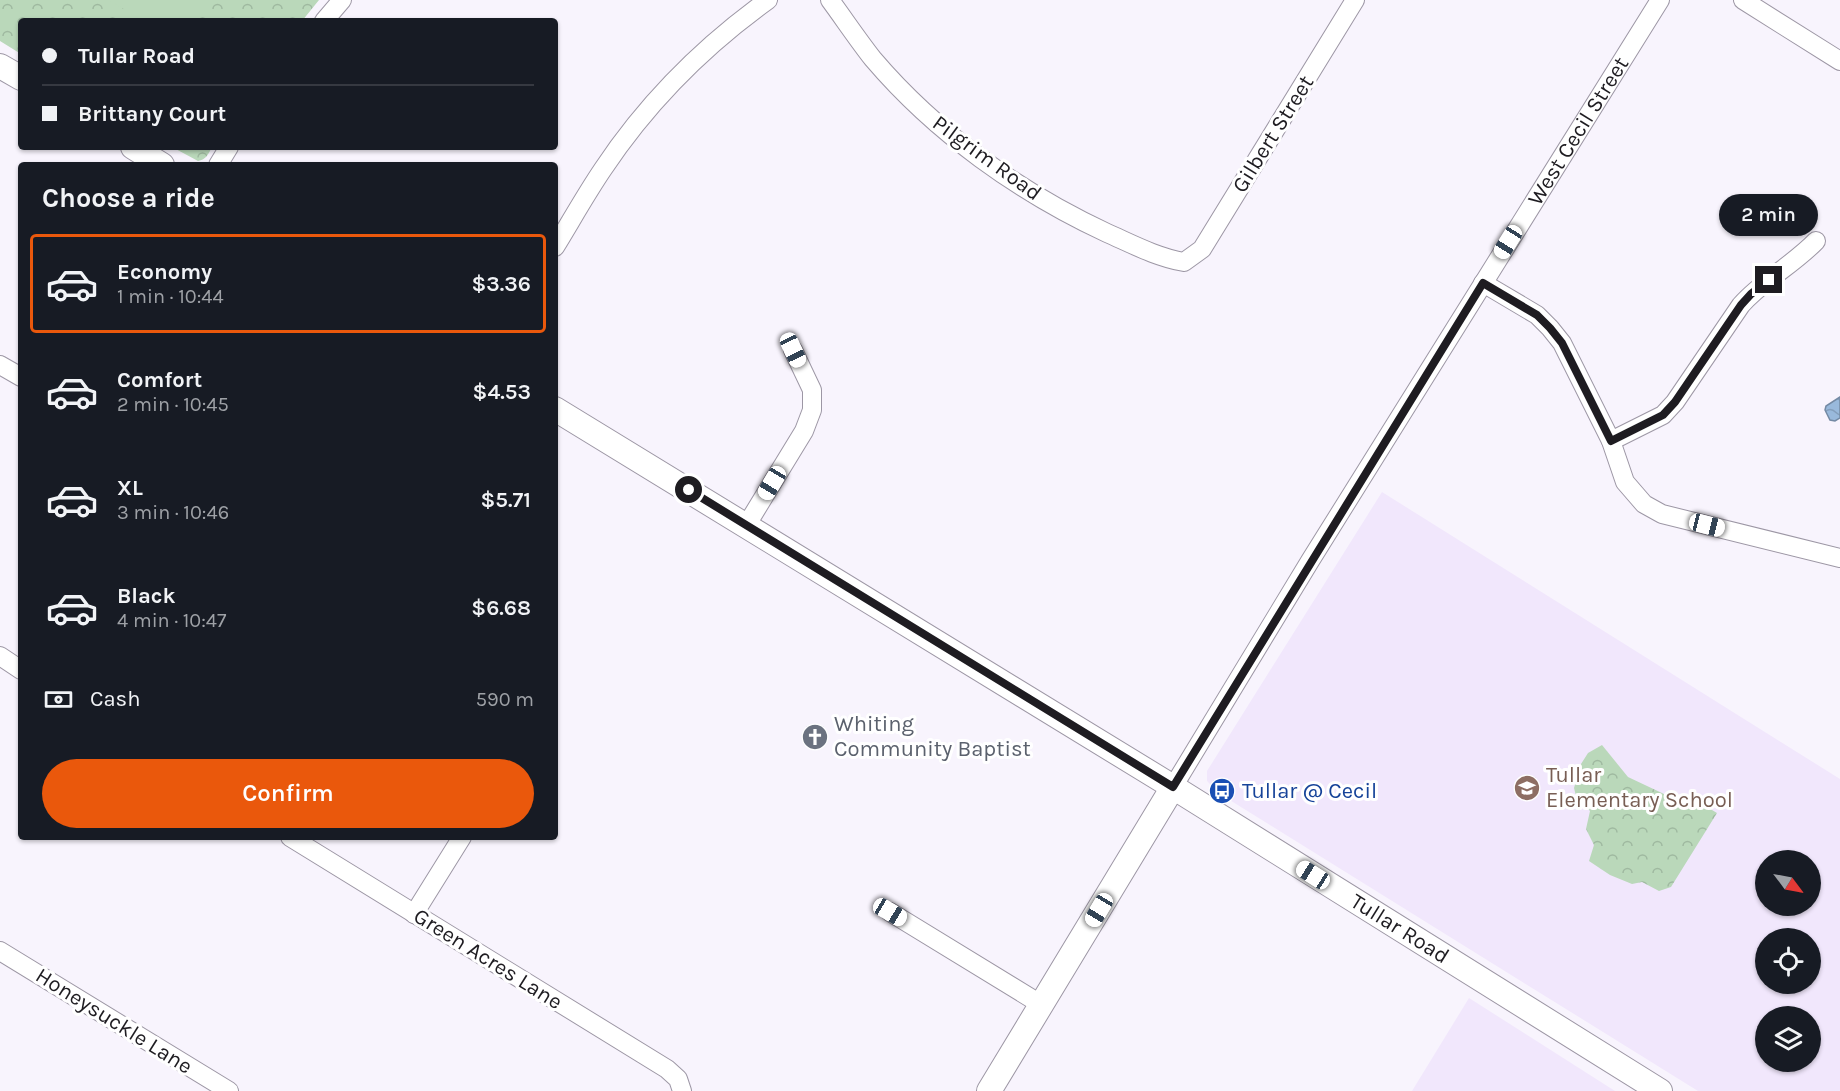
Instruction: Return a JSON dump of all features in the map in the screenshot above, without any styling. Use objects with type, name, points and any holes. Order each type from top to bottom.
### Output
[{"type":"main road","points":[[0,66],[18,76]]},
{"type":"main road","points":[[138,150],[157,162]]},
{"type":"main road","name":"Tullar Road","points":[[558,411],[1173,787],[1660,1091]]},
{"type":"main road","name":"West Cecil Street","points":[[990,1091],[1173,787]]},
{"type":"street","points":[[327,18],[342,0]]},
{"type":"street","points":[[558,242],[603,168],[656,102],[692,62],[735,24],[768,0]]},
{"type":"street","name":"Pilgrim Road","points":[[830,0],[873,58],[916,105],[1014,182],[1068,215],[1142,249],[1184,262]]},
{"type":"street","name":"Gilbert Street","points":[[1184,262],[1202,249],[1356,0]]},
{"type":"street","name":"West Cecil Street","points":[[1173,787],[1660,0]]},
{"type":"street","points":[[1743,0],[1840,61]]},
{"type":"street","points":[[1611,441],[1663,415],[1689,384],[1741,305],[1751,294],[1816,241]]},
{"type":"street","points":[[1483,283],[1537,315],[1562,343],[1611,441],[1625,482],[1644,504],[1662,514],[1840,558]]},
{"type":"street","points":[[746,525],[804,431],[812,411],[812,390],[793,350]]},
{"type":"street","points":[[0,656],[18,668]]},
{"type":"street","name":"Green Acres Lane","points":[[295,840],[667,1070],[678,1079],[681,1089]]},
{"type":"street","points":[[414,914],[460,840]]},
{"type":"street","points":[[890,912],[1042,1005]]},
{"type":"street","name":"Honeysuckle Lane","points":[[0,951],[228,1091]]},
{"type":"shaded area","name":"Tullar Elementary School","points":[[1382,492],[1840,779],[1840,1091],[1698,1091],[1220,794],[1207,781],[1207,771]]},
{"type":"shaded area","points":[[1469,998],[1615,1091],[1412,1091]]},
{"type":"green space","points":[[0,0],[319,0],[304,18],[18,18],[18,52],[0,41]]},
{"type":"green space","points":[[109,0],[208,0],[197,18],[138,18]]},
{"type":"green space","points":[[178,150],[210,150],[205,158],[198,161]]},
{"type":"green space","points":[[1602,745],[1628,777],[1690,809],[1697,801],[1717,813],[1671,887],[1659,891],[1642,882],[1632,884],[1610,875],[1589,861],[1594,845],[1586,829],[1590,811],[1576,796],[1574,788],[1581,764],[1588,753]]},
{"type":"water","points":[[1840,397],[1840,418],[1835,421],[1830,420],[1825,410],[1826,406]]},
{"type":"place","name":"Whiting Community Baptist","points":[[815,737]]},
{"type":"place","name":"Tullar Elementary School","points":[[1527,788]]},
{"type":"place","name":"Tullar @ Cecil","points":[[1222,791]]},
{"type":"route","points":[[689,490],[1173,787],[1483,283],[1537,315],[1550,328],[1562,343],[1611,441],[1663,415],[1689,384],[1741,305],[1769,280]]}]
